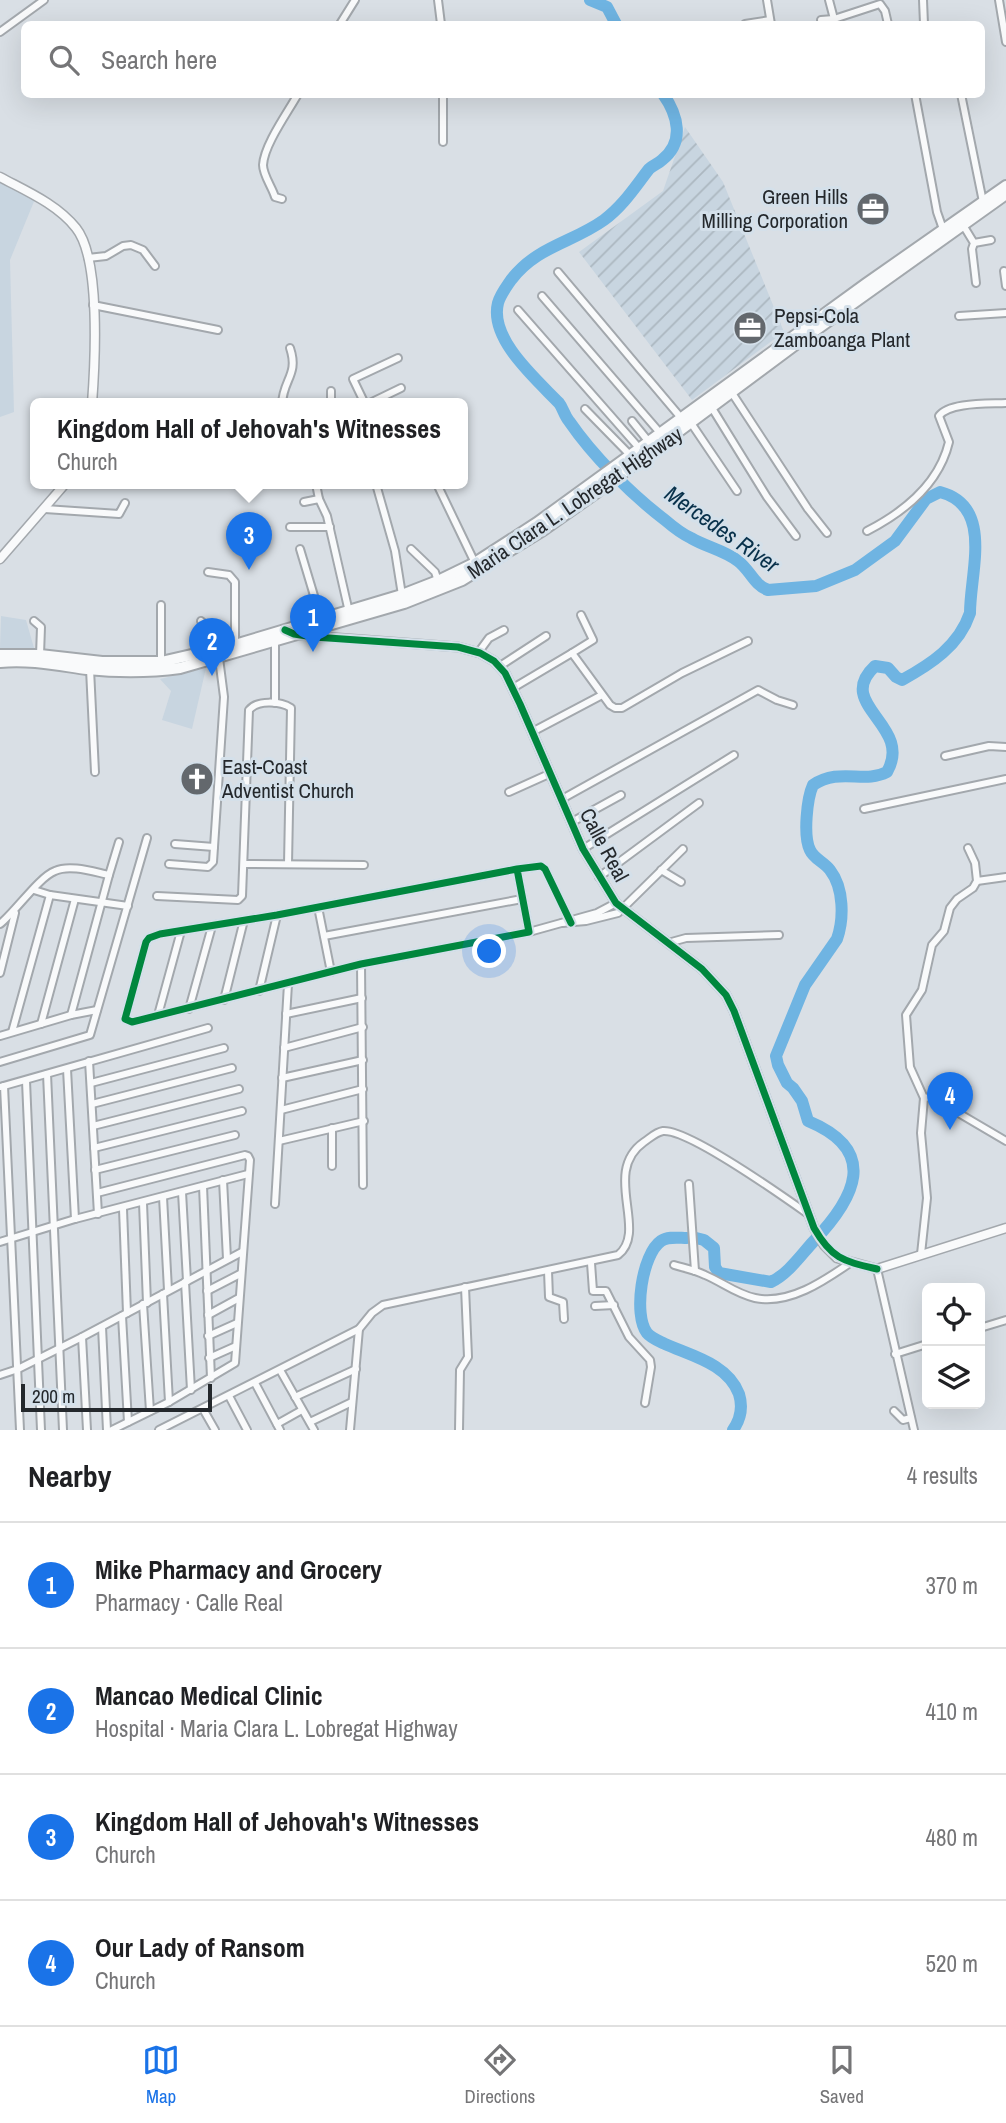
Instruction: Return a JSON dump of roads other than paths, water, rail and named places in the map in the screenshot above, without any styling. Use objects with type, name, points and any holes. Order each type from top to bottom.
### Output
[{"type":"highway","name":"Maria Clara L. Lobregat Highway","points":[[0,655],[40,655],[102,662],[161,662],[218,654],[275,642],[404,603],[462,580],[543,530],[636,455],[664,438],[945,234],[1006,186]]},
{"type":"highway","name":"Maria Clara L. Lobregat Highway","points":[[945,234],[963,225],[1006,194]]},
{"type":"highway","name":"Maria Clara L. Lobregat Highway","points":[[687,421],[712,408],[920,252]]},
{"type":"highway","name":"Maria Clara L. Lobregat Highway","points":[[636,455],[664,438]]},
{"type":"highway","name":"Maria Clara L. Lobregat Highway","points":[[0,662],[90,669],[162,670],[218,654],[235,645],[349,612],[438,582],[475,563],[594,488]]},
{"type":"street","points":[[0,32],[44,0]]},
{"type":"street","points":[[342,21],[355,0]]},
{"type":"street","points":[[438,0],[441,21]]},
{"type":"street","points":[[768,0],[770,21]]},
{"type":"street","points":[[828,0],[834,19]]},
{"type":"street","points":[[923,0],[925,21]]},
{"type":"street","points":[[999,0],[1006,43]]},
{"type":"street","points":[[821,20],[834,19],[880,4],[886,11],[888,21]]},
{"type":"street","points":[[282,199],[275,197],[264,169],[264,161],[296,98]]},
{"type":"street","points":[[443,98],[443,142]]},
{"type":"street","points":[[916,98],[937,212],[945,234]]},
{"type":"street","points":[[962,98],[983,202]]},
{"type":"street","points":[[0,177],[37,196],[64,215],[78,230],[88,258],[93,305],[92,398]]},
{"type":"street","points":[[963,225],[974,243],[972,249],[976,283]]},
{"type":"street","points":[[974,243],[991,240]]},
{"type":"street","points":[[88,258],[106,256],[123,246],[131,245],[143,250],[155,266]]},
{"type":"street","points":[[1004,271],[1006,286]]},
{"type":"street","points":[[558,272],[687,421],[737,491]]},
{"type":"street","points":[[542,296],[664,438]]},
{"type":"street","points":[[93,305],[218,330]]},
{"type":"street","points":[[518,310],[636,455]]},
{"type":"street","points":[[959,316],[1006,313]]},
{"type":"street","points":[[283,398],[294,368],[290,348]]},
{"type":"street","points":[[363,398],[353,379],[398,358]]},
{"type":"street","points":[[379,398],[401,388]]},
{"type":"street","points":[[331,391],[331,398]]},
{"type":"street","points":[[732,393],[808,509],[827,533]]},
{"type":"street","points":[[867,531],[899,512],[930,483],[940,469],[948,442],[939,421],[943,411],[963,406],[1006,404]]},
{"type":"street","points":[[712,408],[767,497],[796,536]]},
{"type":"street","points":[[585,409],[636,455]]},
{"type":"street","points":[[632,421],[636,455]]},
{"type":"street","points":[[0,559],[61,489]]},
{"type":"street","points":[[317,489],[330,527],[349,612]]},
{"type":"street","points":[[377,489],[395,551],[402,595]]},
{"type":"street","points":[[439,489],[475,563]]},
{"type":"street","points":[[304,502],[319,499]]},
{"type":"street","points":[[45,509],[119,514],[125,503]]},
{"type":"street","points":[[290,527],[330,527]]},
{"type":"street","points":[[300,549],[321,619]]},
{"type":"street","points":[[411,549],[435,572],[438,582]]},
{"type":"street","points":[[208,572],[229,575],[235,582],[235,645]]},
{"type":"street","points":[[161,605],[161,662]]},
{"type":"street","points":[[513,688],[593,640],[581,615]]},
{"type":"street","points":[[34,621],[41,627],[40,655]]},
{"type":"street","points":[[169,863],[211,866],[214,847],[225,697],[218,654],[207,626],[201,621]]},
{"type":"street","name":"Calle Real","points":[[285,630],[298,635],[466,648],[500,666],[513,688],[583,849],[599,877],[619,906],[718,985],[734,1011],[814,1228],[824,1245],[837,1258],[850,1263]]},
{"type":"street","points":[[478,653],[489,638],[504,631]]},
{"type":"street","points":[[500,666],[546,636]]},
{"type":"street","points":[[572,653],[602,695],[615,708],[622,708],[682,673],[748,641]]},
{"type":"street","points":[[275,642],[275,703]]},
{"type":"street","points":[[90,669],[95,772]]},
{"type":"street","points":[[562,800],[758,690],[793,705]]},
{"type":"street","points":[[532,732],[602,695]]},
{"type":"street","points":[[157,896],[238,900],[243,893],[249,710],[253,705],[289,705],[292,712],[288,864]]},
{"type":"street","points":[[945,755],[989,746],[1006,747]]},
{"type":"street","points":[[583,849],[734,755]]},
{"type":"street","points":[[509,792],[549,774]]},
{"type":"street","points":[[864,809],[1006,779]]},
{"type":"street","points":[[572,822],[621,795]]},
{"type":"street","points":[[599,877],[699,803]]},
{"type":"street","points":[[0,1062],[87,1037],[92,1031],[147,838]]},
{"type":"street","points":[[71,1015],[100,902],[119,842]]},
{"type":"street","points":[[175,844],[214,847]]},
{"type":"street","points":[[921,1254],[927,1198],[921,1133],[924,1098],[910,1067],[905,1015],[922,990],[933,945],[944,931],[950,908],[957,899],[973,888],[977,881],[975,863],[968,848]]},
{"type":"street","points":[[568,922],[543,867],[517,869],[153,936],[146,942],[125,1019],[129,1023],[361,964],[529,932],[600,915],[619,906],[683,849]]},
{"type":"street","points":[[245,864],[364,865]]},
{"type":"street","points":[[0,924],[58,869],[109,875]]},
{"type":"street","points":[[517,869],[529,932]]},
{"type":"street","points":[[661,870],[681,882]]},
{"type":"street","points":[[977,881],[1006,877]]},
{"type":"street","points":[[33,890],[50,895],[128,906]]},
{"type":"street","points":[[12,1032],[50,895]]},
{"type":"street","points":[[41,1024],[75,899]]},
{"type":"street","points":[[324,936],[522,899]]},
{"type":"street","points":[[317,907],[331,972]]},
{"type":"street","points":[[0,973],[15,911]]},
{"type":"street","points":[[260,991],[277,915]]},
{"type":"street","points":[[224,1000],[244,920]]},
{"type":"street","points":[[189,1009],[212,926]]},
{"type":"street","points":[[158,1015],[181,931]]},
{"type":"street","points":[[668,943],[686,938],[779,935]]},
{"type":"street","points":[[361,964],[363,1185]]},
{"type":"street","points":[[275,1204],[288,984]]},
{"type":"street","points":[[286,1014],[362,998]]},
{"type":"street","points":[[0,1036],[97,1010]]},
{"type":"street","points":[[284,1048],[363,1027]]},
{"type":"street","points":[[20,1430],[2,1087],[208,1028]]},
{"type":"street","points":[[91,1083],[224,1048]]},
{"type":"street","points":[[282,1078],[363,1060]]},
{"type":"street","points":[[89,1061],[98,1214]]},
{"type":"street","points":[[92,1104],[232,1068]]},
{"type":"street","points":[[67,1069],[75,1219]]},
{"type":"street","points":[[47,1074],[63,1430]]},
{"type":"street","points":[[26,1081],[41,1430]]},
{"type":"street","points":[[93,1126],[239,1089]]},
{"type":"street","points":[[281,1110],[363,1089]]},
{"type":"street","points":[[924,1098],[931,1097],[1006,1141]]},
{"type":"street","points":[[94,1148],[242,1111]]},
{"type":"street","points":[[279,1141],[363,1121]]},
{"type":"street","points":[[332,1128],[332,1166]]},
{"type":"street","points":[[159,1430],[359,1329],[372,1313],[383,1305],[618,1255],[624,1251],[628,1240],[624,1180],[626,1164],[636,1147],[662,1131],[717,1154],[809,1215]]},
{"type":"street","points":[[95,1170],[234,1135]]},
{"type":"street","points":[[97,1193],[245,1155],[250,1160],[235,1363],[169,1402],[110,1430],[102,1327]]},
{"type":"street","points":[[0,1242],[75,1219],[123,1209],[248,1174]]},
{"type":"street","points":[[223,1180],[227,1259]]},
{"type":"street","points":[[688,1184],[695,1271]]},
{"type":"street","points":[[204,1186],[211,1378]]},
{"type":"street","points":[[182,1192],[191,1390]]},
{"type":"street","points":[[163,1197],[169,1402]]},
{"type":"street","points":[[142,1203],[150,1411]]},
{"type":"street","points":[[123,1209],[128,1422]]},
{"type":"street","points":[[674,1265],[695,1271],[740,1293],[764,1299],[789,1296],[825,1280],[850,1263],[877,1269],[1006,1228]]},
{"type":"street","points":[[0,1376],[102,1327],[242,1252]]},
{"type":"street","points":[[590,1263],[593,1291],[606,1291],[629,1336],[650,1360],[645,1403]]},
{"type":"street","points":[[877,1269],[914,1430]]},
{"type":"street","points":[[548,1271],[549,1297],[563,1302],[564,1319]]},
{"type":"street","points":[[207,1291],[240,1274]]},
{"type":"street","points":[[459,1430],[460,1370],[468,1357],[465,1287]]},
{"type":"street","points":[[208,1315],[239,1298]]},
{"type":"street","points":[[595,1307],[614,1305]]},
{"type":"street","points":[[985,1326],[1006,1320]]},
{"type":"street","points":[[208,1336],[237,1323]]},
{"type":"street","points":[[350,1430],[359,1329]]},
{"type":"street","points":[[82,1337],[86,1430]]},
{"type":"street","points":[[209,1358],[236,1346]]},
{"type":"street","points":[[895,1354],[922,1346]]},
{"type":"street","points":[[295,1396],[356,1369]]},
{"type":"street","points":[[280,1370],[314,1430]]},
{"type":"street","points":[[255,1382],[278,1427],[302,1410]]},
{"type":"street","points":[[229,1396],[247,1430]]},
{"type":"street","points":[[310,1422],[352,1402]]},
{"type":"street","points":[[203,1409],[215,1430]]},
{"type":"street","points":[[894,1411],[903,1420],[911,1418]]},
{"type":"waterway","name":"Mercedes River","points":[[590,0],[607,7],[614,21]]},
{"type":"waterway","name":"Mercedes River","points":[[666,98],[677,128],[674,145],[669,153],[649,169],[611,215],[592,228],[543,252],[521,269],[502,294],[497,317],[500,330],[516,358],[559,403],[567,419],[601,461],[652,510],[681,532],[738,561],[759,585],[768,590],[816,586],[855,570],[895,541],[926,499],[940,492],[957,500],[967,511],[975,542],[970,613],[959,635],[943,653],[902,680],[888,668],[875,666],[865,680],[863,692],[867,704],[891,741],[893,756],[887,772],[870,777],[842,776],[823,780],[813,785],[809,799],[806,827],[808,844],[812,853],[835,877],[840,894],[841,922],[837,939],[805,985],[776,1056],[787,1083],[802,1101],[808,1121],[831,1133],[845,1146],[852,1161],[853,1176],[849,1192],[828,1225],[789,1269],[771,1282],[719,1273],[715,1267],[714,1248],[704,1240],[696,1238]]},
{"type":"waterway","name":"Mercedes River","points":[[687,1238],[664,1239],[654,1248],[642,1285],[640,1299],[643,1324],[653,1338],[708,1362],[727,1375],[739,1394],[741,1404],[733,1430]]},
{"type":"place","name":"Green Hills Milling Corporation","points":[[873,209]]},
{"type":"place","name":"Pepsi-Cola Zamboanga Plant","points":[[750,328]]},
{"type":"place","name":"Kingdom Hall of Jehovah's Witnesses","points":[[249,570]]},
{"type":"place","name":"Mike Pharmacy and Grocery","points":[[313,652]]},
{"type":"place","name":"Mancao Medical Clinic","points":[[212,676]]},
{"type":"place","name":"East-Coast Adventist Church","points":[[197,779]]},
{"type":"place","name":"Our Lady of Ransom","points":[[950,1130]]}]
